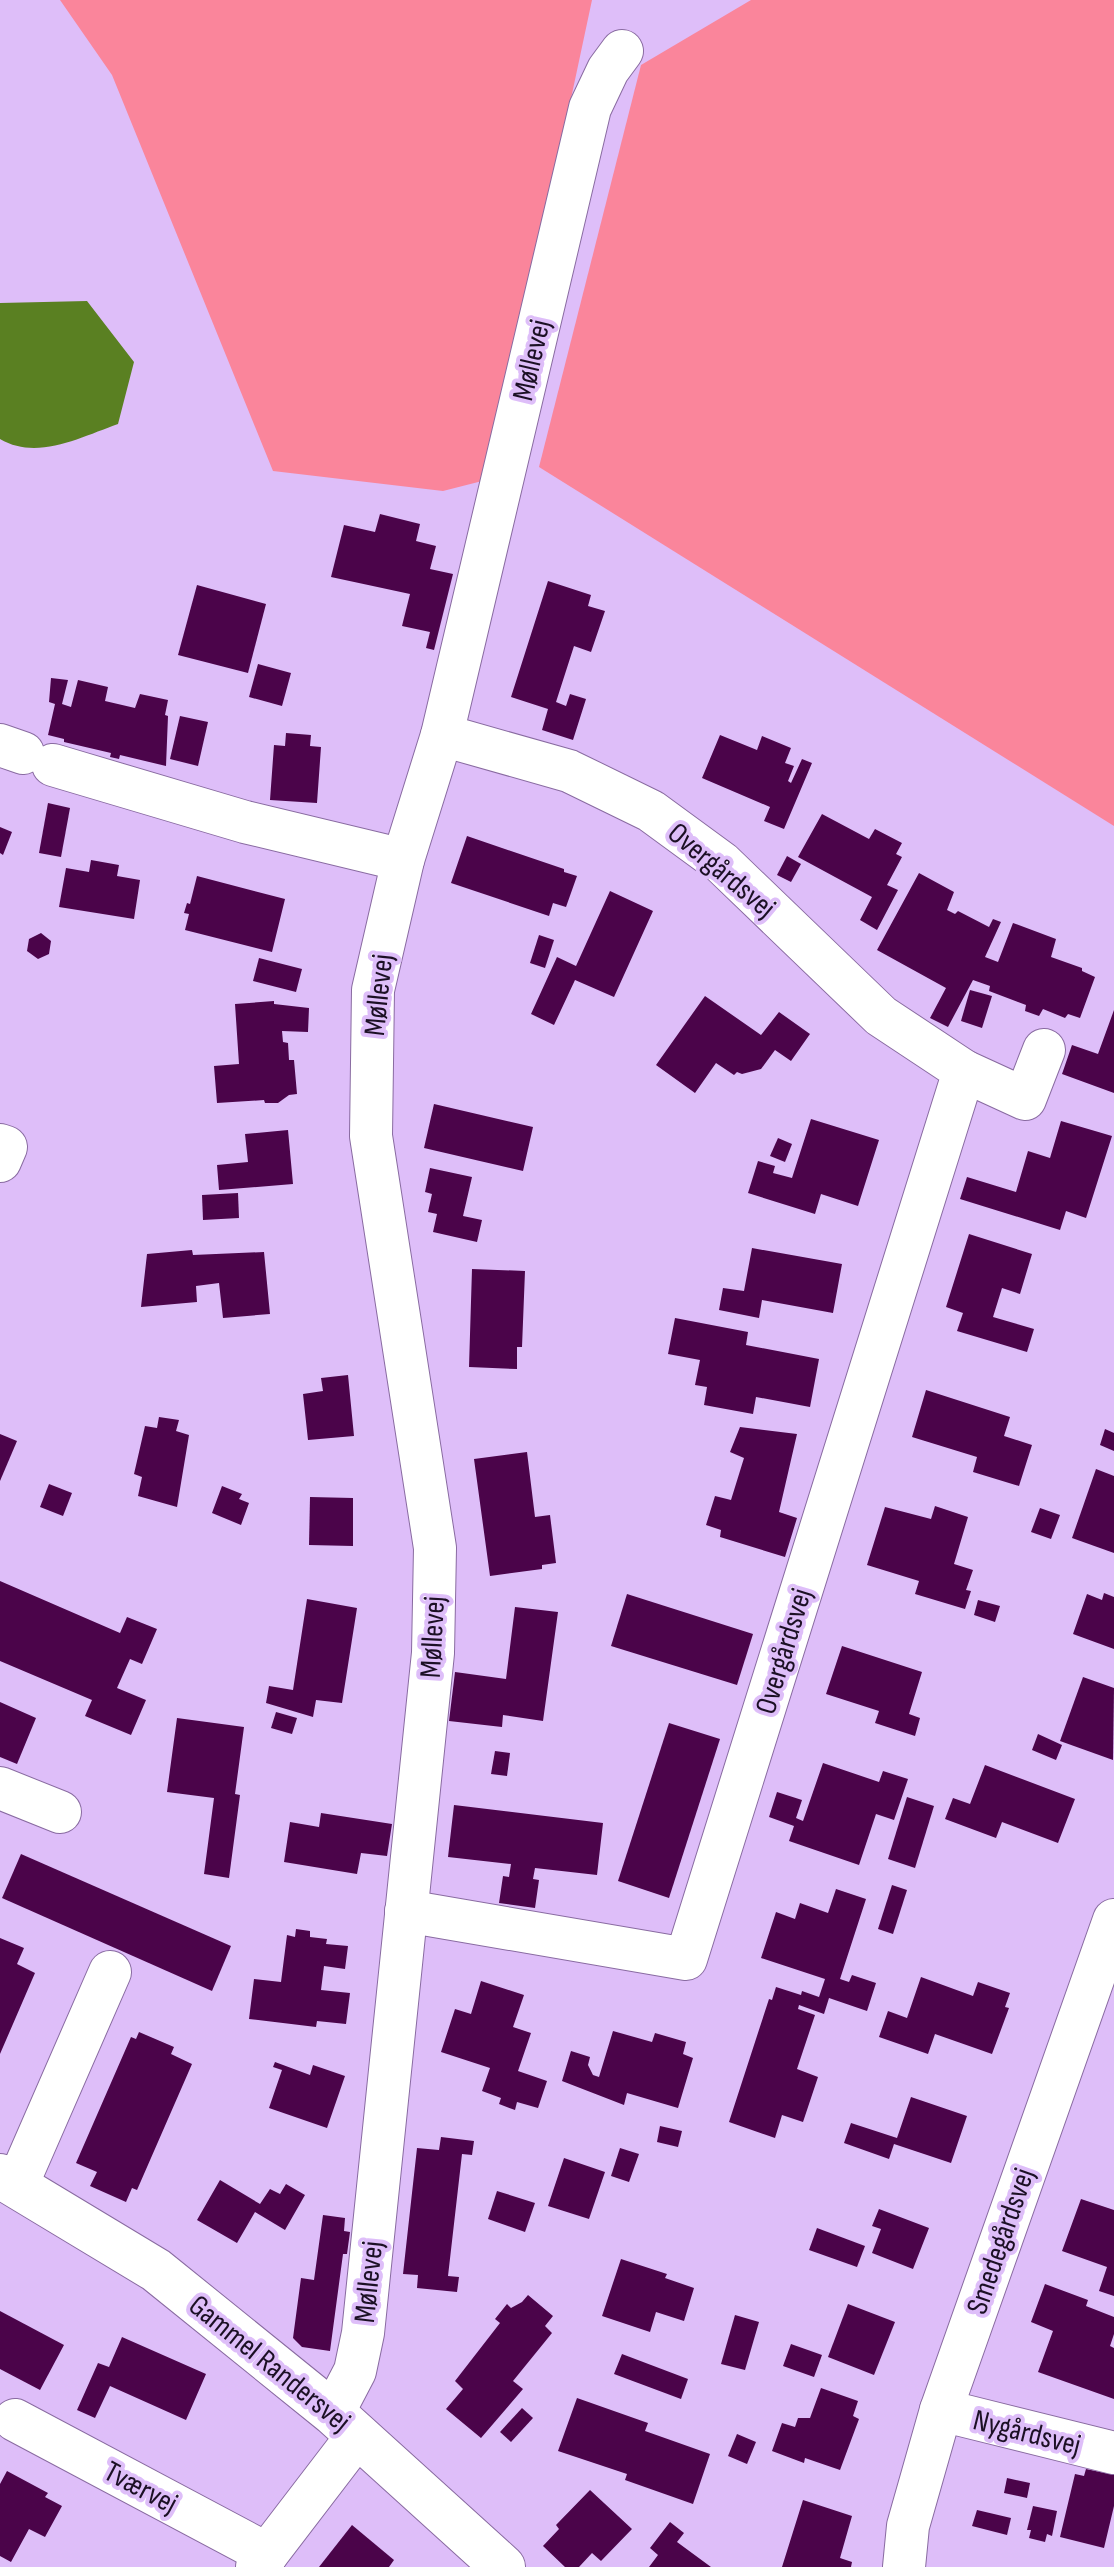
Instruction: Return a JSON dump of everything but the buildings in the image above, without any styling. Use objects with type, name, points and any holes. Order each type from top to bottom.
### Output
[{"type":"street","name":"Møllevej","points":[[345,2424],[363,2333],[433,1653],[435,1548],[371,1136],[373,990],[403,860],[442,735],[590,108],[608,70],[622,51]]},
{"type":"street","name":"Overgårdsvej","points":[[442,735],[569,771],[651,811],[722,863],[881,1016],[964,1071],[1025,1099],[1044,1050]]},
{"type":"street","points":[[25,754],[245,822],[403,860]]},
{"type":"street","name":"Overgårdsvej","points":[[406,1911],[686,1959],[964,1071]]},
{"type":"street","points":[[0,1145],[6,1147],[0,1161]]},
{"type":"street","points":[[0,1788],[60,1812]]},
{"type":"street","name":"Smedegårdsvej","points":[[904,2567],[908,2526],[941,2410],[1114,1920]]},
{"type":"street","name":"Gammel Randersvej","points":[[110,1972],[9,2180],[156,2270],[345,2424],[503,2567]]},
{"type":"street","name":"Nygårdsvej","points":[[941,2410],[1114,2453]]},
{"type":"street","name":"Tværvej","points":[[15,2420],[262,2561],[345,2424]]},
{"type":"shaded area","points":[[60,0],[592,0],[490,479],[443,491],[273,471],[112,75]]},
{"type":"shaded area","points":[[751,0],[1114,0],[1114,826],[539,467],[641,65]]},
{"type":"shaded area","points":[[87,301],[134,362],[118,424],[59,445],[44,447],[29,448],[0,439],[0,303]]}]
